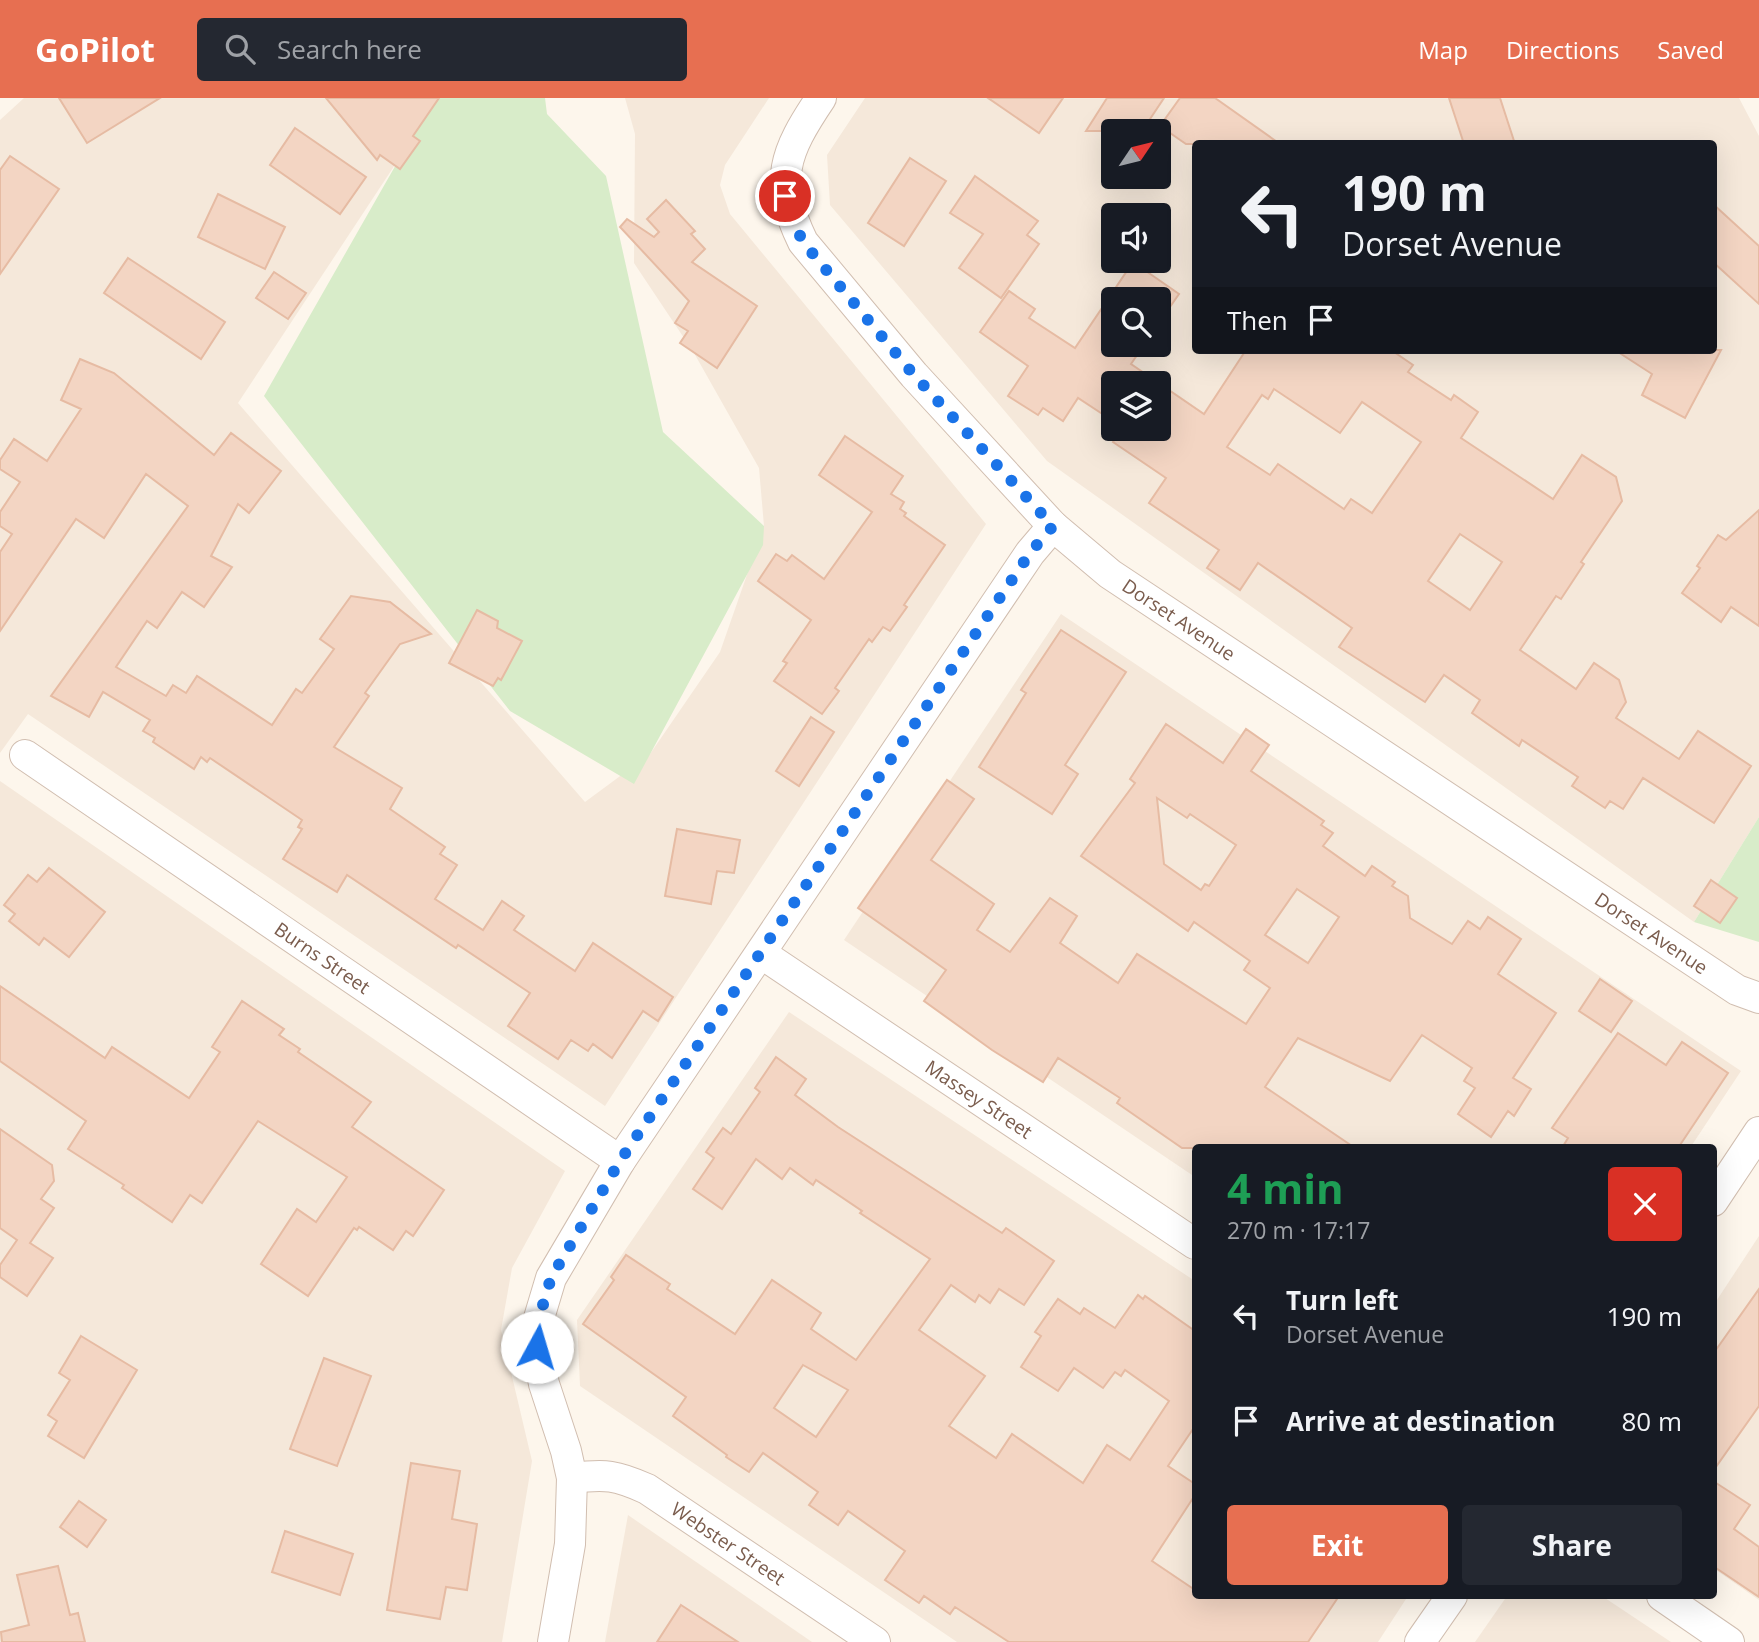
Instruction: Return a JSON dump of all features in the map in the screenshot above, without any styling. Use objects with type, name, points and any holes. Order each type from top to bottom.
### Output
[{"type":"street","name":"Dorset Avenue","points":[[821,98],[793,146],[786,169],[785,196],[803,242],[914,375],[1053,526],[1110,574],[1737,990],[1759,998]]},
{"type":"street","points":[[553,1642],[570,1544],[572,1478],[544,1384],[537,1347],[539,1318],[551,1278],[620,1161],[1030,553],[1053,526]]},
{"type":"street","name":"Burns Street","points":[[26,755],[620,1161]]},
{"type":"street","name":"Massey Street","points":[[762,954],[1192,1242]]},
{"type":"street","points":[[1717,1195],[1759,1132]]},
{"type":"street","name":"Webster Street","points":[[572,1478],[599,1475],[621,1477],[647,1489],[875,1642]]},
{"type":"street","points":[[1420,1642],[1450,1599]]},
{"type":"street","points":[[1666,1599],[1729,1642]]},
{"type":"shaded area","points":[[24,98],[439,98],[238,403],[585,802],[650,754],[720,652],[764,526],[759,468],[694,353],[634,263],[635,134],[625,98],[769,98],[725,165],[720,185],[730,214],[986,524],[605,1106],[28,714],[0,753],[0,120]]},
{"type":"shaded area","points":[[865,98],[1739,98],[1759,136],[1759,817],[1694,922],[1047,461],[830,205],[827,155]]},
{"type":"shaded area","points":[[1061,614],[1741,1071],[1693,1144],[1192,1144],[1192,1175],[844,940]]},
{"type":"shaded area","points":[[0,781],[565,1171],[512,1268],[501,1330],[532,1461],[502,1642],[0,1642]]},
{"type":"shaded area","points":[[789,1012],[1192,1279],[1192,1599],[1406,1599],[1378,1642],[957,1642],[580,1386],[577,1320]]},
{"type":"shaded area","points":[[1759,1236],[1759,1600],[1717,1571],[1717,1300]]},
{"type":"shaded area","points":[[628,1515],[812,1642],[605,1642]]},
{"type":"shaded area","points":[[1505,1599],[1606,1599],[1671,1642],[1475,1642]]},
{"type":"green space","points":[[434,98],[545,98],[547,114],[606,176],[663,432],[764,526],[763,545],[634,784],[510,711],[264,396]]},
{"type":"green space","points":[[1759,817],[1759,942],[1694,922]]},
{"type":"building","points":[[59,98],[160,98],[87,143]]},
{"type":"building","points":[[326,98],[439,98],[413,136],[420,141],[400,169],[380,155],[377,160]]},
{"type":"building","points":[[988,98],[1063,98],[1039,133]]},
{"type":"building","points":[[1107,98],[1164,98],[1150,119],[1101,119],[1101,131],[1086,131]]},
{"type":"building","points":[[1180,98],[1215,98],[1274,140],[1192,140],[1192,144],[1186,144],[1171,134],[1171,119],[1165,119]]},
{"type":"building","points":[[1449,98],[1500,98],[1514,140],[1463,140]]},
{"type":"building","points":[[295,128],[366,177],[340,214],[270,165]]},
{"type":"building","points":[[10,156],[59,189],[0,274],[0,170]]},
{"type":"building","points":[[910,158],[946,181],[904,246],[868,223]]},
{"type":"building","points":[[975,176],[1038,221],[1027,235],[1039,244],[1001,298],[959,268],[983,234],[950,213]]},
{"type":"building","points":[[218,194],[285,227],[265,269],[198,237]]},
{"type":"building","points":[[666,200],[695,231],[691,234],[705,249],[692,262],[757,306],[717,368],[680,343],[688,331],[675,323],[689,301],[620,227],[627,219],[654,237],[659,232],[647,219]]},
{"type":"building","points":[[1717,208],[1759,246],[1759,304],[1717,266]]},
{"type":"building","points":[[128,258],[225,322],[201,359],[104,293]]},
{"type":"building","points":[[274,272],[306,293],[288,319],[256,298]]},
{"type":"building","points":[[1126,273],[1149,273],[1169,287],[1116,287]]},
{"type":"building","points":[[1171,288],[1179,294],[1171,305]]},
{"type":"building","points":[[1009,291],[1035,309],[1029,318],[1075,348],[1101,309],[1101,357],[1136,357],[1131,364],[1141,371],[1101,371],[1101,413],[1078,398],[1063,421],[1043,408],[1038,415],[1008,396],[1028,366],[980,332]]},
{"type":"building","points":[[1717,350],[1721,350],[1685,418],[1642,395],[1652,374],[1621,354],[1717,354]]},
{"type":"building","points":[[1243,354],[1397,354],[1413,365],[1408,372],[1451,400],[1454,395],[1478,412],[1461,438],[1553,499],[1582,455],[1616,477],[1622,501],[1581,562],[1584,564],[1561,599],[1556,596],[1520,650],[1576,689],[1594,663],[1619,680],[1626,702],[1616,718],[1679,759],[1698,731],[1751,766],[1714,823],[1643,778],[1623,809],[1610,801],[1605,808],[1572,786],[1578,777],[1522,740],[1519,746],[1472,713],[1480,700],[1444,675],[1425,702],[1339,647],[1352,628],[1258,563],[1240,590],[1207,568],[1219,550],[1149,503],[1166,478],[1113,442],[1171,441],[1171,391],[1204,414]],"holes":[[[1274,389],[1340,433],[1362,402],[1421,442],[1372,513],[1351,499],[1344,509],[1278,464],[1270,475],[1227,447],[1262,395],[1268,399]],[[1460,534],[1502,562],[1470,610],[1428,581]]]},
{"type":"building","points":[[80,359],[114,373],[214,455],[231,433],[281,471],[249,513],[238,504],[211,556],[232,567],[204,607],[182,592],[157,628],[147,621],[116,667],[166,696],[173,685],[186,693],[197,676],[272,725],[296,689],[302,693],[334,649],[320,639],[351,596],[390,602],[431,634],[400,644],[365,693],[369,696],[334,747],[402,788],[390,809],[445,847],[440,854],[457,865],[435,899],[483,930],[502,901],[524,916],[514,930],[575,971],[593,943],[673,997],[658,1021],[643,1011],[612,1058],[593,1044],[588,1051],[571,1040],[558,1059],[508,1026],[530,993],[458,945],[456,948],[347,875],[337,892],[283,859],[302,829],[298,827],[302,820],[210,758],[207,762],[201,757],[194,769],[153,742],[155,738],[143,731],[150,720],[103,692],[89,717],[51,696],[188,506],[146,474],[104,538],[76,519],[0,631],[0,552],[12,534],[0,526],[0,512],[20,482],[0,469],[0,460],[14,439],[47,461],[81,409],[61,400]]},
{"type":"building","points":[[845,436],[903,476],[891,494],[904,502],[900,509],[906,513],[904,516],[945,545],[904,605],[907,607],[890,631],[883,627],[872,642],[869,639],[835,688],[839,691],[822,714],[774,681],[787,663],[783,661],[811,620],[758,581],[776,554],[787,561],[792,555],[824,579],[872,512],[819,475]]},
{"type":"building","points":[[1759,510],[1759,626],[1731,607],[1721,622],[1682,593],[1700,568],[1697,566],[1718,535],[1726,540]]},
{"type":"building","points":[[477,610],[498,621],[497,628],[522,641],[501,680],[498,678],[493,686],[449,663]]},
{"type":"building","points":[[1061,630],[1126,672],[1065,765],[1078,774],[1052,814],[979,767],[1026,693],[1021,690]]},
{"type":"building","points":[[811,717],[834,732],[799,786],[776,771]]},
{"type":"building","points":[[1166,724],[1223,763],[1246,729],[1269,745],[1251,771],[1324,821],[1321,825],[1333,833],[1323,846],[1365,876],[1372,866],[1395,882],[1392,886],[1408,896],[1410,918],[1452,944],[1468,921],[1480,929],[1488,917],[1521,939],[1498,974],[1556,1013],[1513,1078],[1531,1089],[1514,1116],[1508,1111],[1491,1137],[1458,1114],[1475,1088],[1464,1081],[1472,1068],[1422,1035],[1390,1081],[1298,1038],[1265,1087],[1349,1144],[1192,1144],[1192,1148],[1182,1148],[1117,1103],[1120,1098],[1058,1058],[1043,1082],[992,1050],[924,1001],[946,970],[858,908],[947,780],[974,799],[931,860],[994,904],[977,930],[1010,952],[1050,898],[1077,916],[1060,943],[1118,983],[1137,954],[1246,1024],[1270,988],[1244,970],[1250,961],[1194,922],[1188,931],[1081,856],[1135,783],[1130,779]],"holes":[[[1157,798],[1187,818],[1190,814],[1236,845],[1209,886],[1205,884],[1201,890],[1164,864]],[[1297,889],[1339,917],[1308,963],[1265,935]]]},
{"type":"building","points":[[677,829],[740,840],[734,873],[717,871],[711,904],[665,896]]},
{"type":"building","points":[[49,868],[105,912],[69,957],[44,938],[39,945],[9,921],[15,914],[4,905],[28,875],[37,882]]},
{"type":"building","points":[[1711,880],[1737,898],[1720,923],[1694,906]]},
{"type":"building","points":[[1600,979],[1632,1001],[1611,1032],[1579,1011]]},
{"type":"building","points":[[0,986],[105,1058],[112,1047],[189,1098],[220,1052],[212,1047],[242,1001],[284,1029],[279,1035],[300,1049],[298,1052],[371,1102],[352,1127],[444,1190],[413,1236],[406,1231],[393,1250],[359,1227],[357,1230],[354,1228],[308,1296],[261,1264],[297,1209],[316,1222],[347,1177],[258,1121],[202,1203],[190,1195],[172,1222],[122,1188],[124,1185],[68,1149],[86,1121],[0,1061]]},
{"type":"building","points":[[1618,1033],[1666,1065],[1682,1042],[1728,1073],[1681,1144],[1564,1144],[1568,1138],[1552,1128]]},
{"type":"building","points":[[776,1057],[806,1079],[795,1095],[838,1127],[1002,1233],[1006,1228],[1054,1261],[1024,1305],[999,1289],[990,1303],[979,1295],[975,1302],[951,1285],[919,1330],[985,1376],[949,1426],[996,1458],[1012,1434],[1083,1483],[1107,1445],[1130,1460],[1169,1401],[1125,1370],[1121,1376],[1115,1372],[1103,1388],[1074,1368],[1058,1391],[1021,1367],[1041,1336],[1035,1332],[1058,1299],[1080,1314],[1084,1308],[1115,1328],[1138,1295],[1143,1299],[1145,1296],[1192,1329],[1192,1430],[1168,1466],[1192,1482],[1192,1500],[1152,1561],[1192,1588],[1192,1599],[1337,1599],[1308,1642],[1009,1642],[955,1607],[950,1614],[924,1596],[919,1603],[885,1580],[905,1551],[848,1511],[838,1525],[809,1505],[818,1492],[763,1453],[749,1472],[673,1416],[686,1397],[583,1324],[614,1280],[611,1277],[626,1255],[670,1284],[667,1289],[735,1334],[772,1280],[821,1313],[811,1329],[856,1360],[930,1259],[816,1180],[813,1185],[790,1168],[782,1179],[756,1159],[722,1209],[693,1189],[714,1158],[706,1152],[723,1128],[731,1134],[760,1092],[755,1088]],"holes":[[[803,1365],[848,1390],[816,1437],[774,1408]]]},
{"type":"building","points":[[0,1129],[52,1165],[54,1181],[41,1199],[54,1208],[30,1243],[53,1258],[27,1296],[0,1277],[0,1265],[17,1240],[0,1228]]},
{"type":"building","points":[[1759,1289],[1759,1406],[1717,1465],[1717,1348]]},
{"type":"building","points":[[81,1336],[137,1370],[84,1458],[48,1436],[57,1421],[48,1415],[70,1380],[59,1373]]},
{"type":"building","points":[[324,1358],[371,1376],[337,1466],[290,1449]]},
{"type":"building","points":[[411,1463],[460,1471],[452,1519],[477,1524],[467,1590],[446,1587],[440,1619],[387,1610]]},
{"type":"building","points":[[1717,1484],[1750,1505],[1734,1529],[1759,1547],[1759,1597],[1717,1569]]},
{"type":"building","points":[[79,1501],[106,1520],[87,1547],[60,1527]]},
{"type":"building","points":[[285,1531],[353,1554],[340,1595],[272,1572]]},
{"type":"building","points":[[58,1566],[70,1615],[78,1613],[85,1642],[2,1642],[1,1632],[29,1625],[17,1575]]},
{"type":"building","points":[[681,1605],[738,1642],[657,1642]]},
{"type":"route","points":[[537,1347],[539,1318],[551,1278],[620,1161],[777,932],[1030,553],[1053,526],[914,375],[803,242],[785,196]]}]
